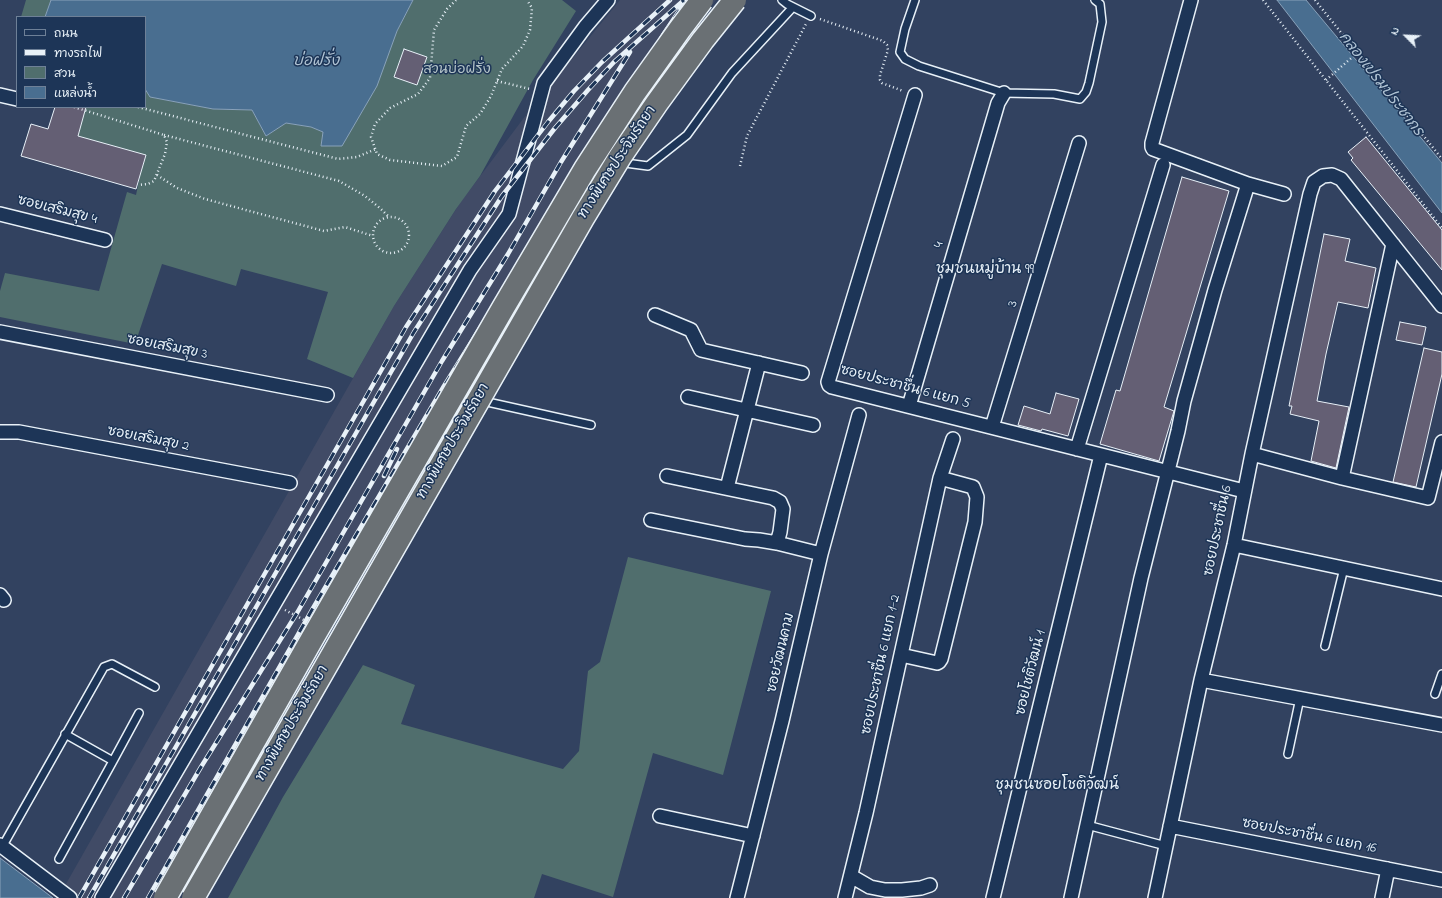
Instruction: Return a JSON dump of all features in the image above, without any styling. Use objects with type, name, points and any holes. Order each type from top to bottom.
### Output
[{"type":"highway","name":"ทางพิเศษประจิมรัถยา","points":[[165,898],[324,618],[581,176],[635,92],[702,0]]},
{"type":"highway","name":"ทางพิเศษประจิมรัถยา","points":[[192,898],[583,218],[620,157],[657,103],[735,0]]},
{"type":"street","points":[[102,898],[470,270],[509,214],[544,83],[585,27],[608,0]]},
{"type":"street","points":[[1192,0],[1152,147],[1248,184],[1284,194]]},
{"type":"street","name":"4","points":[[909,406],[998,103],[1004,93]]},
{"type":"street","points":[[0,95],[16,99]]},
{"type":"street","name":"ซอยประชาชื่น 6 แยก 5","points":[[916,95],[828,382],[829,385],[992,428],[1244,491]]},
{"type":"street","name":"3","points":[[992,428],[1079,143]]},
{"type":"street","points":[[1077,449],[1163,165]]},
{"type":"street","name":"ซอยประชาชื่น 6","points":[[1155,898],[1201,680],[1234,545],[1252,454],[1310,194],[1314,182],[1323,176],[1332,175],[1341,179],[1393,244]]},
{"type":"street","points":[[1071,898],[1141,578],[1191,373],[1248,184]]},
{"type":"street","name":"ซอยเสริมสุข 4","points":[[0,214],[105,240]]},
{"type":"street","points":[[1393,244],[1442,306]]},
{"type":"street","points":[[1342,478],[1393,244]]},
{"type":"street","points":[[655,315],[691,330],[701,350],[802,373]]},
{"type":"street","name":"ซอยเสริมสุข 3","points":[[0,332],[327,394]]},
{"type":"street","points":[[727,488],[759,363]]},
{"type":"street","points":[[688,396],[813,425]]},
{"type":"street","name":"ซอยวัฒนคาม","points":[[737,898],[821,554],[859,415]]},
{"type":"street","name":"ซอยเสริมสุข 2","points":[[0,432],[19,432],[290,483]]},
{"type":"street","name":"ซอยประชาชื่น 6 แยก 1-2","points":[[845,898],[866,813],[940,478],[953,439]]},
{"type":"street","points":[[1252,454],[1342,478],[1428,498],[1442,442]]},
{"type":"street","name":"ซอยโชติวัฒน์ 1","points":[[993,898],[1101,455]]},
{"type":"street","points":[[667,476],[773,498],[780,502],[783,510],[777,543]]},
{"type":"street","points":[[901,655],[937,662],[941,659],[976,522],[977,497],[973,487],[940,478]]},
{"type":"street","points":[[651,520],[745,539],[777,543],[821,554]]},
{"type":"street","points":[[1234,545],[1442,589]]},
{"type":"street","points":[[1201,680],[1442,724]]},
{"type":"street","points":[[660,816],[753,836]]},
{"type":"street","name":"ซอยประชาชื่น 6 แยก 16","points":[[1170,826],[1442,880]]},
{"type":"street","points":[[1,848],[70,898]]},
{"type":"street","points":[[1382,898],[1388,869]]},
{"type":"street","points":[[851,876],[870,887],[884,890],[921,888],[930,885]]},
{"type":"lane","points":[[528,251],[564,196],[585,156],[650,58],[694,0]]},
{"type":"lane","points":[[782,0],[811,16]]},
{"type":"lane","points":[[915,0],[905,29],[900,52],[904,60],[1004,93],[1054,94],[1080,99],[1086,92],[1089,83],[1102,22],[1100,4],[1095,0]]},
{"type":"lane","points":[[585,156],[593,159],[648,166],[687,135],[732,73],[793,7]]},
{"type":"lane","points":[[169,898],[389,508],[486,329],[502,294]]},
{"type":"lane","points":[[450,394],[591,425]]},
{"type":"lane","points":[[1325,646],[1344,568]]},
{"type":"lane","points":[[1,848],[104,667],[112,664],[156,687]]},
{"type":"lane","points":[[1435,694],[1442,674]]},
{"type":"lane","points":[[1288,754],[1300,698]]},
{"type":"lane","points":[[59,859],[139,713]]},
{"type":"lane","points":[[65,734],[113,761]]},
{"type":"lane","points":[[1087,826],[1166,846]]},
{"type":"path","points":[[456,0],[447,9],[434,30],[430,78],[418,94],[390,108],[375,124],[371,137],[377,154],[390,160],[442,166],[457,157],[466,126],[480,114],[492,96],[502,70],[522,46],[530,30],[532,8],[527,0]]},
{"type":"path","points":[[1263,0],[1442,228]]},
{"type":"path","points":[[1315,0],[1442,159]]},
{"type":"path","points":[[740,166],[747,136],[755,118],[811,16],[883,41],[887,45],[888,50],[880,75],[882,84],[916,95]]},
{"type":"path","points":[[1326,80],[1357,53]]},
{"type":"path","points":[[498,81],[542,92]]},
{"type":"path","points":[[77,108],[164,135],[339,181],[365,196],[381,209],[389,218]]},
{"type":"path","points":[[142,108],[338,159],[357,157],[376,150]]},
{"type":"path","points":[[138,185],[148,184],[154,181],[165,154],[167,142],[164,135]]},
{"type":"path","points":[[157,175],[177,188],[205,199],[324,231],[345,227],[373,236]]},
{"type":"path","points":[[389,218],[395,218],[405,224],[409,236],[408,242],[404,247],[394,254],[382,251],[377,247],[373,236],[373,230],[379,222],[389,218]]},
{"type":"path","points":[[274,604],[320,630]]},
{"type":"shaded area","points":[[620,0],[716,0],[682,40],[592,171],[157,898],[58,898],[394,306],[460,203],[523,119]]},
{"type":"green space","points":[[26,0],[51,0],[45,16],[21,16]]},
{"type":"green space","name":"สวนบ่อฝรั่ง","points":[[413,0],[562,0],[576,11],[533,80],[480,176],[456,209],[394,306],[353,378],[307,359],[328,292],[241,269],[236,286],[162,264],[135,344],[0,317],[0,291],[5,273],[99,291],[127,192],[136,195],[143,162],[70,143],[77,108],[146,108],[146,91],[150,97],[213,109],[252,110],[266,136],[286,123],[311,127],[324,132],[321,146],[397,31]]},
{"type":"green space","points":[[628,557],[771,591],[723,775],[653,753],[613,897],[542,874],[534,898],[228,898],[283,797],[363,665],[415,685],[401,724],[563,769],[579,751],[588,671],[600,662]]},
{"type":"water","name":"บ่อฝรั่ง","points":[[51,0],[413,0],[397,31],[377,86],[342,146],[321,146],[323,132],[311,127],[286,123],[266,136],[252,110],[213,109],[150,97],[146,91],[146,16],[45,16]]},
{"type":"water","points":[[1277,0],[1306,0],[1442,163],[1442,213]]},
{"type":"water","points":[[0,858],[53,898],[0,898]]},
{"type":"building","points":[[404,49],[427,57],[417,85],[394,77]]},
{"type":"building","points":[[55,108],[86,108],[78,136],[146,155],[136,189],[21,156],[31,124],[48,129]]},
{"type":"building","points":[[1366,137],[1442,230],[1442,270],[1351,160],[1353,158],[1348,152]]},
{"type":"building","points":[[1182,177],[1229,191],[1164,407],[1174,411],[1159,461],[1100,444],[1116,390],[1120,391]]},
{"type":"building","points":[[1324,234],[1350,239],[1345,261],[1376,268],[1368,308],[1338,302],[1326,354],[1317,401],[1349,407],[1336,468],[1311,461],[1319,421],[1290,414],[1292,406],[1289,406]]},
{"type":"building","points":[[1400,322],[1426,327],[1422,345],[1396,340]]},
{"type":"building","points":[[1424,348],[1442,352],[1442,374],[1416,487],[1393,482]]},
{"type":"building","points":[[1056,393],[1079,399],[1068,436],[1042,429],[1041,431],[1018,425],[1024,406],[1050,414]]},
{"type":"railway","points":[[79,898],[406,327],[495,191],[574,91],[602,62],[670,0]]},
{"type":"railway","points":[[89,898],[414,332],[502,196],[555,128],[588,90],[614,62],[684,0]]},
{"type":"railway","points":[[148,898],[313,608],[444,386],[505,288],[572,192],[593,159],[663,35],[683,5]]},
{"type":"railway","points":[[124,898],[201,767],[297,613],[442,361],[508,254],[561,162],[630,52]]},
{"type":"railway","points":[[384,476],[397,449]]},
{"type":"district","name":"ชุมชนหมู่บ้าน 99","points":[[985,271]]},
{"type":"district","name":"ชุมชนซอยโชติวัฒน์","points":[[1057,787]]},
{"type":"water label","name":"คลองเปรมประชากร","points":[[1380,85]]}]
